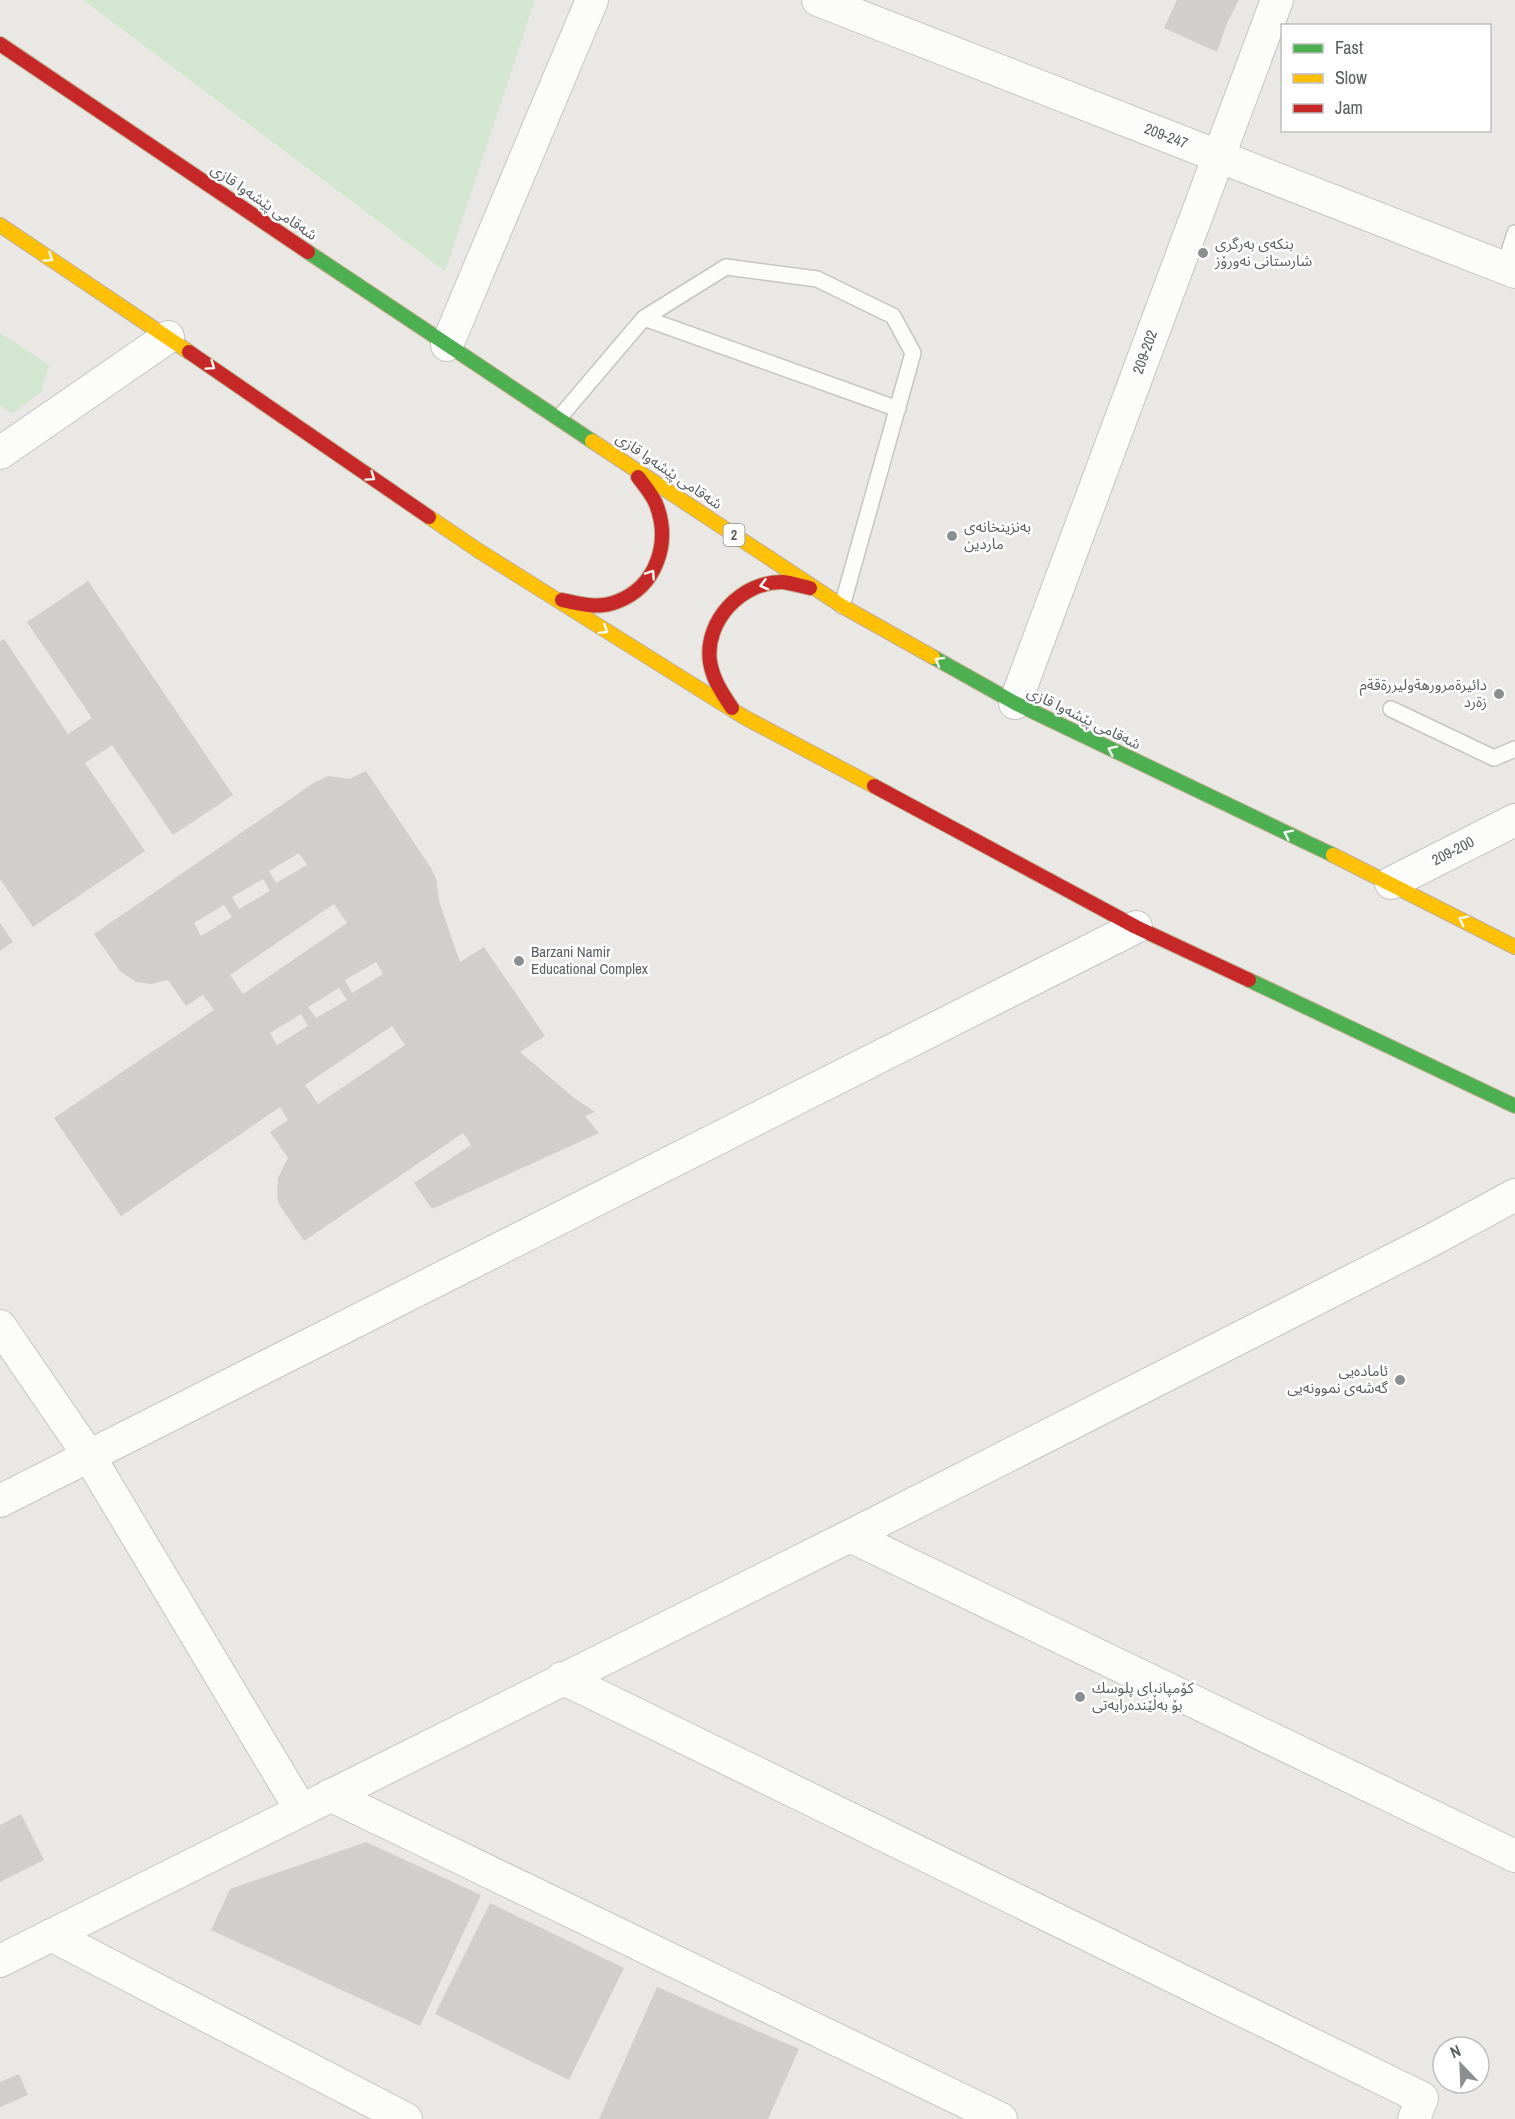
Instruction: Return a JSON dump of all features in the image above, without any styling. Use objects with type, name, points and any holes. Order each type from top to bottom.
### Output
[{"type":"highway","name":"شەقامی پێشەوا قازی","points":[[0,44],[820,593],[1015,704],[1391,883],[1515,947]]},
{"type":"highway","points":[[0,225],[168,337],[478,551],[744,717],[1136,927],[1515,1106]]},
{"type":"highway","points":[[543,592],[571,604],[594,607],[606,605],[638,589],[654,571],[663,549],[662,513],[651,491],[623,461]]},
{"type":"highway","points":[[744,717],[733,710],[718,691],[710,668],[712,633],[723,612],[751,589],[774,582],[798,584],[820,593]]},
{"type":"street","points":[[447,345],[592,0]]},
{"type":"street","name":"209-247","points":[[818,0],[1509,270]]},
{"type":"street","name":"209-202","points":[[1015,704],[1277,0]]},
{"type":"street","points":[[0,453],[168,337]]},
{"type":"street","name":"209-200","points":[[1391,883],[1515,820]]},
{"type":"street","points":[[0,1501],[1136,927]]},
{"type":"street","points":[[0,1961],[850,1536],[1430,1241],[1515,1195]]},
{"type":"street","points":[[0,1326],[89,1456],[301,1810]]},
{"type":"street","points":[[850,1536],[1515,1856]]},
{"type":"street","points":[[562,1678],[1422,2098],[1414,2119]]},
{"type":"street","points":[[330,1795],[1001,2119]]},
{"type":"street","points":[[51,1935],[406,2119]]},
{"type":"lane","points":[[1509,270],[1515,233]]},
{"type":"lane","points":[[559,418],[644,318],[726,267],[818,279],[893,316],[913,353],[842,606]]},
{"type":"lane","points":[[644,318],[898,409]]},
{"type":"lane","points":[[1391,709],[1494,758],[1515,749]]},
{"type":"green space","points":[[83,0],[535,0],[445,271]]},
{"type":"green space","points":[[0,333],[49,365],[41,392],[12,414],[0,405]]},
{"type":"building","points":[[1177,0],[1239,0],[1227,23],[1217,52],[1164,28]]},
{"type":"building","points":[[88,581],[233,795],[173,835],[112,745],[85,763],[145,851],[33,927],[0,879],[0,641],[4,639],[68,734],[92,718],[27,622]]},
{"type":"building","points":[[366,771],[436,878],[439,901],[460,962],[484,947],[545,1036],[520,1052],[573,1097],[595,1112],[585,1116],[599,1133],[432,1209],[414,1183],[471,1145],[463,1133],[304,1241],[279,1204],[277,1195],[278,1178],[288,1158],[270,1132],[288,1120],[280,1107],[121,1216],[54,1118],[214,1010],[203,995],[186,1006],[168,980],[151,984],[136,982],[120,971],[94,934],[315,782],[329,776],[349,779]],"holes":[[[299,853],[307,865],[276,883],[269,871]],[[263,879],[270,891],[239,909],[232,897]],[[334,904],[347,923],[243,994],[230,975]],[[224,905],[232,917],[201,936],[194,923]],[[376,962],[383,974],[352,993],[345,980]],[[339,988],[347,1000],[316,1018],[308,1007]],[[301,1014],[308,1026],[277,1045],[270,1033]],[[392,1026],[405,1045],[318,1104],[305,1085]]]},
{"type":"building","points":[[0,923],[13,942],[0,951]]},
{"type":"building","points":[[21,1814],[44,1860],[0,1882],[0,1825]]},
{"type":"building","points":[[366,1842],[481,1895],[420,2026],[211,1930],[230,1889]]},
{"type":"building","points":[[490,1903],[624,1968],[569,2080],[435,2014]]},
{"type":"building","points":[[657,1987],[799,2049],[768,2119],[599,2119]]},
{"type":"building","points":[[19,2074],[28,2095],[0,2107],[0,2082]]},
{"type":"traffic: fast","points":[[308,252],[592,441]]},
{"type":"traffic: fast","points":[[933,657],[1015,703],[1333,855]]},
{"type":"traffic: fast","points":[[1249,980],[1515,1106]]},
{"type":"traffic: slow","points":[[0,225],[189,352]]},
{"type":"traffic: slow","points":[[592,441],[842,606],[933,657]]},
{"type":"traffic: slow","points":[[429,517],[479,551],[744,717],[874,786]]},
{"type":"traffic: slow","points":[[1333,855],[1515,947]]},
{"type":"traffic: jam","points":[[0,44],[308,252]]},
{"type":"traffic: jam","points":[[189,352],[429,517]]},
{"type":"traffic: jam","points":[[562,600],[589,605],[616,602],[642,586],[651,574],[661,548],[662,533],[654,500],[638,477]]},
{"type":"traffic: jam","points":[[732,708],[721,692],[710,662],[713,632],[720,618],[729,606],[753,588],[768,583],[783,582],[810,588]]},
{"type":"traffic: jam","points":[[874,786],[1136,927],[1249,980]]},
{"type":"place","name":"بنکەی بەرگری شارستانی نەورۆز","points":[[1203,253]]},
{"type":"place","name":"بەنزینخانەی ماردین","points":[[952,536]]},
{"type":"place","name":"دائيرةمرورهةوليررةقةم زةرد","points":[[1499,694]]},
{"type":"place","name":"Barzani Namir Educational Complex","points":[[519,961]]},
{"type":"place","name":"ئامادەیی گەشەی نموونەیی","points":[[1400,1380]]},
{"type":"place","name":"کۆمپانیای پلوسك بۆ بەڵێندەرایەتی","points":[[1080,1697]]}]
